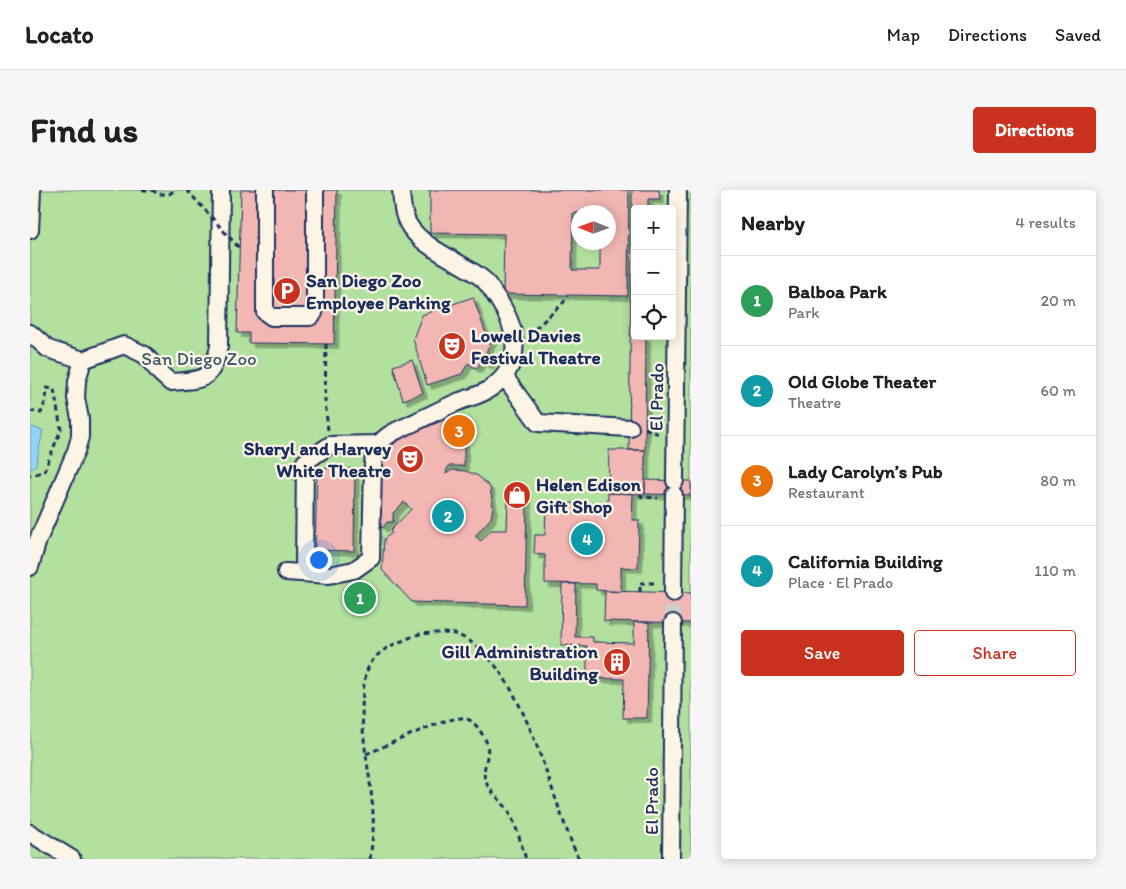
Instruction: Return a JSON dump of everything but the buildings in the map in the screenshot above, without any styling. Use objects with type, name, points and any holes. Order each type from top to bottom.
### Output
[{"type":"street","points":[[30,230],[32,190]]},
{"type":"street","points":[[30,332],[48,349],[83,360],[124,344],[145,355],[170,382],[198,380],[209,374],[216,364],[219,346],[221,190]]},
{"type":"street","points":[[265,190],[265,312],[272,316],[310,317],[314,313],[315,304],[316,190]]},
{"type":"street","points":[[286,572],[329,575],[354,570],[372,558],[373,464],[375,452],[379,444],[394,432],[434,412],[481,394],[504,376],[510,367],[515,347],[514,335],[505,310],[485,281],[467,267],[415,234],[405,217],[401,190]]},
{"type":"street","name":"El Prado","points":[[674,592],[678,192]]},
{"type":"street","points":[[30,567],[38,540],[76,451],[80,437],[80,420],[76,398],[77,381],[83,360]]},
{"type":"street","points":[[504,376],[538,423],[637,428]]},
{"type":"street","points":[[304,573],[305,462],[330,445],[379,444]]},
{"type":"street","name":"El Prado","points":[[670,859],[673,623]]},
{"type":"street","points":[[30,834],[72,859]]},
{"type":"path","points":[[142,190],[147,190]]},
{"type":"path","points":[[152,190],[158,194],[168,194],[176,190]]},
{"type":"path","points":[[187,190],[240,249]]},
{"type":"path","points":[[514,335],[535,329],[564,302],[567,295]]},
{"type":"path","points":[[326,344],[325,400],[330,445]]},
{"type":"path","points":[[30,411],[42,413],[47,388],[54,389],[62,429],[44,472],[30,475]]},
{"type":"path","points":[[637,428],[661,435]]},
{"type":"path","points":[[640,494],[642,497],[658,498],[658,507]]},
{"type":"path","points":[[640,592],[640,583],[657,584],[657,574]]},
{"type":"path","points":[[370,859],[373,814],[362,717],[365,678],[372,660],[388,647],[419,634],[456,634],[472,643],[490,659],[505,679],[529,728],[548,775],[569,839],[579,859]]},
{"type":"path","points":[[366,754],[444,722],[464,718],[472,721],[479,729],[488,750],[483,774],[486,783],[491,792],[502,801],[509,813],[526,859]]},
{"type":"green space","name":"San Diego Zoo","points":[[30,190],[691,190],[691,859],[30,859]]},
{"type":"water","points":[[30,427],[43,430],[36,464],[30,471]]},
{"type":"tunnel","points":[[673,593],[673,623]]},
{"type":"place","name":"San Diego Zoo Employee Parking","points":[[287,291]]},
{"type":"place","name":"Lowell Davies Festival Theatre","points":[[452,346]]},
{"type":"place","name":"Lady Carolyn’s Pub","points":[[459,431]]},
{"type":"place","name":"Sheryl and Harvey White Theatre","points":[[410,459]]},
{"type":"place","name":"Helen Edison Gift Shop","points":[[517,495]]},
{"type":"place","name":"Old Globe Theater","points":[[448,516]]},
{"type":"place","name":"California Building","points":[[587,539]]},
{"type":"place","name":"Balboa Park","points":[[360,598]]},
{"type":"place","name":"Gill Administration Building","points":[[617,662]]}]
